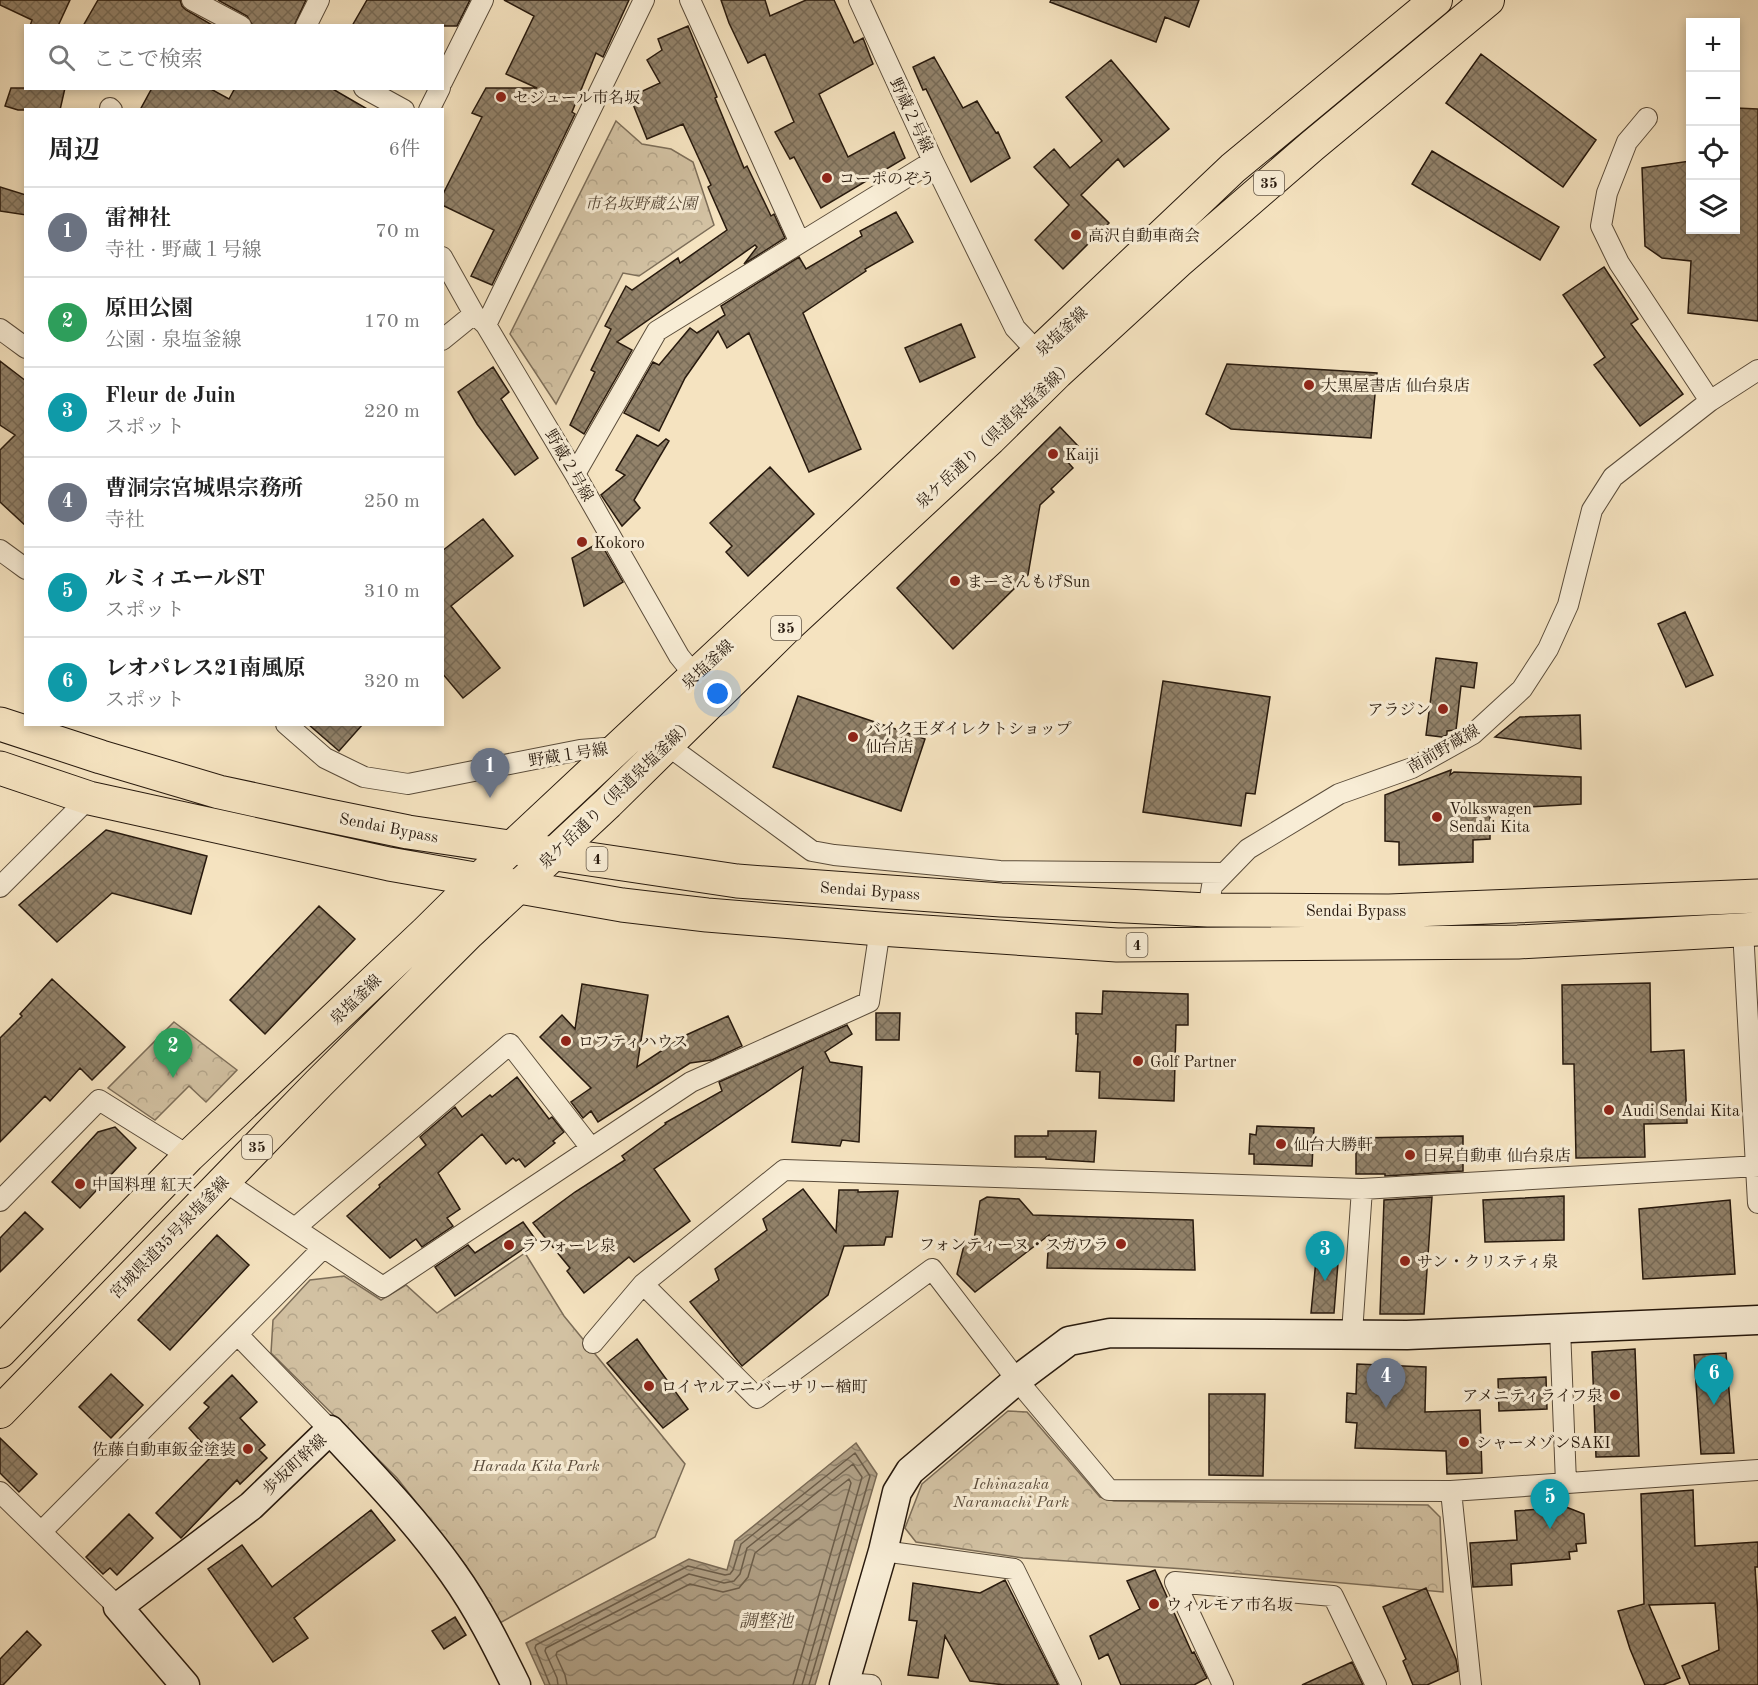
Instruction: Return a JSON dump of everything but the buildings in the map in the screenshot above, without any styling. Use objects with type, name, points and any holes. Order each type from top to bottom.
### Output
[{"type":"highway","name":"Sendai Bypass","points":[[0,724],[100,757],[219,792],[408,832],[737,881],[1001,900],[1208,910],[1389,910],[1758,896]]},
{"type":"highway","name":"Sendai Bypass","points":[[0,768],[89,798],[389,864],[622,905],[707,915],[1117,945],[1175,946],[1518,942],[1751,930]]},
{"type":"main road","name":"泉塩釜線","points":[[0,1352],[189,1156],[618,747],[1048,362],[1233,168],[1436,0]]},
{"type":"main road","name":"泉ケ岳通り（県道泉塩釜線）","points":[[518,886],[668,745],[788,626],[990,439],[1048,362],[1178,262],[1312,146],[1488,0]]},
{"type":"main road","name":"宮城県道35号泉塩釜線","points":[[0,1412],[224,1181],[518,886]]},
{"type":"street","points":[[192,0],[237,24]]},
{"type":"street","points":[[307,24],[319,0]]},
{"type":"street","points":[[444,78],[483,0]]},
{"type":"street","points":[[444,339],[480,320],[644,0]]},
{"type":"street","points":[[690,0],[800,243]]},
{"type":"street","name":"野蔵２号線","points":[[859,0],[933,161],[1015,328],[1048,362]]},
{"type":"street","points":[[368,90],[401,108]]},
{"type":"street","points":[[430,108],[439,90]]},
{"type":"street","points":[[1647,118],[1627,142],[1607,193],[1601,226],[1619,263],[1710,401]]},
{"type":"street","points":[[575,474],[657,331],[933,161]]},
{"type":"street","name":"野蔵２号線","points":[[444,260],[575,474],[679,656],[695,676]]},
{"type":"street","points":[[0,329],[24,347]]},
{"type":"street","name":"南前野蔵線","points":[[1208,910],[1212,886],[1248,849],[1339,794],[1412,768],[1473,734],[1522,689],[1548,649],[1568,605],[1592,510],[1613,477],[1710,401],[1758,370]]},
{"type":"street","points":[[0,550],[24,568]]},
{"type":"street","name":"野蔵１号線","points":[[288,726],[325,758],[364,777],[408,784],[580,750],[618,747]]},
{"type":"street","points":[[668,745],[812,851],[1000,871],[1224,873]]},
{"type":"street","points":[[0,887],[89,798]]},
{"type":"street","points":[[224,1181],[383,1287],[691,1082],[869,1002],[880,929]]},
{"type":"street","points":[[1751,930],[1758,1203]]},
{"type":"street","points":[[295,1228],[510,1044],[591,1148]]},
{"type":"street","points":[[0,1201],[99,1100],[189,1156]]},
{"type":"street","points":[[592,1343],[643,1284],[784,1170],[1362,1189],[1757,1166]]},
{"type":"street","points":[[1352,1334],[1362,1189]]},
{"type":"street","points":[[41,1532],[323,1248]]},
{"type":"street","points":[[643,1284],[757,1398],[932,1269],[1017,1380],[1109,1490],[1451,1491],[1758,1470]]},
{"type":"street","points":[[853,1684],[897,1492],[910,1471],[1017,1380],[1069,1341],[1110,1333],[1407,1335],[1758,1320]]},
{"type":"street","points":[[1560,1328],[1566,1483]]},
{"type":"street","points":[[238,1335],[330,1430]]},
{"type":"street","name":"歩坂町幹線","points":[[118,1607],[251,1506],[330,1430],[386,1489],[453,1573],[488,1627],[516,1685]]},
{"type":"street","points":[[1451,1491],[1470,1685]]},
{"type":"street","points":[[0,1492],[118,1607],[185,1685]]},
{"type":"street","points":[[883,1551],[1014,1569],[1071,1685]]},
{"type":"street","points":[[1223,1685],[1175,1582],[1333,1596],[1376,1685]]},
{"type":"green space","name":"市名坂野蔵公園","points":[[616,121],[642,144],[671,149],[693,162],[714,225],[639,276],[623,273],[556,404],[510,334]]},
{"type":"green space","points":[[174,1022],[237,1070],[206,1102],[189,1086],[155,1120],[108,1088]]},
{"type":"green space","name":"Harada Kita Park","points":[[525,1253],[564,1316],[685,1464],[655,1537],[498,1624],[466,1566],[397,1478],[271,1353],[273,1320],[310,1280],[344,1276],[381,1300],[406,1285],[437,1313]]},
{"type":"green space","name":"Ichinazaka Naramachi Park","points":[[1008,1411],[1027,1412],[1100,1497],[1114,1501],[1428,1505],[1440,1517],[1443,1592],[1185,1569],[1023,1558],[916,1542],[905,1528],[922,1484]]},
{"type":"water","name":"調整池","points":[[856,1443],[877,1474],[815,1685],[545,1685],[526,1643],[689,1559],[727,1570],[735,1541]]},
{"type":"place","name":"セジュール市名坂","points":[[501,97]]},
{"type":"place","name":"コーポのぞう","points":[[827,178]]},
{"type":"place","name":"高沢自動車商会","points":[[1076,235]]},
{"type":"place","name":"大黒屋書店 仙台泉店","points":[[1309,385]]},
{"type":"place","name":"Kaiji","points":[[1053,454]]},
{"type":"place","name":"Kokoro","points":[[582,542]]},
{"type":"place","name":"まーさんもげSun","points":[[955,581]]},
{"type":"place","name":"アラジン","points":[[1443,709]]},
{"type":"place","name":"バイク王ダイレクトショップ 仙台店","points":[[853,737]]},
{"type":"place","name":"雷神社","points":[[490,798]]},
{"type":"place","name":"Volkswagen Sendai Kita","points":[[1437,817]]},
{"type":"place","name":"ロフティハウス","points":[[566,1041]]},
{"type":"place","name":"Golf Partner","points":[[1138,1061]]},
{"type":"place","name":"原田公園","points":[[173,1078]]},
{"type":"place","name":"Audi Sendai Kita","points":[[1609,1110]]},
{"type":"place","name":"仙台大勝軒","points":[[1281,1144]]},
{"type":"place","name":"日昇自動車 仙台泉店","points":[[1410,1155]]},
{"type":"place","name":"中国料理 紅天","points":[[80,1184]]},
{"type":"place","name":"フォンティーヌ・スガワラ","points":[[1121,1244]]},
{"type":"place","name":"ラフォーレ泉","points":[[509,1245]]},
{"type":"place","name":"サン・クリスティ泉","points":[[1405,1261]]},
{"type":"place","name":"Fleur de Juin","points":[[1325,1281]]},
{"type":"place","name":"ロイヤルアニバーサリー楢町","points":[[649,1386]]},
{"type":"place","name":"アメニティライフ泉","points":[[1615,1395]]},
{"type":"place","name":"レオパレス21南風原","points":[[1714,1405]]},
{"type":"place","name":"曹洞宗宮城県宗務所","points":[[1386,1408]]},
{"type":"place","name":"シャーメゾンSAKI","points":[[1464,1442]]},
{"type":"place","name":"佐藤自動車鈑金塗装","points":[[248,1449]]},
{"type":"place","name":"ルミィエールST","points":[[1550,1529]]},
{"type":"place","name":"ウィルモア市名坂","points":[[1154,1604]]}]
